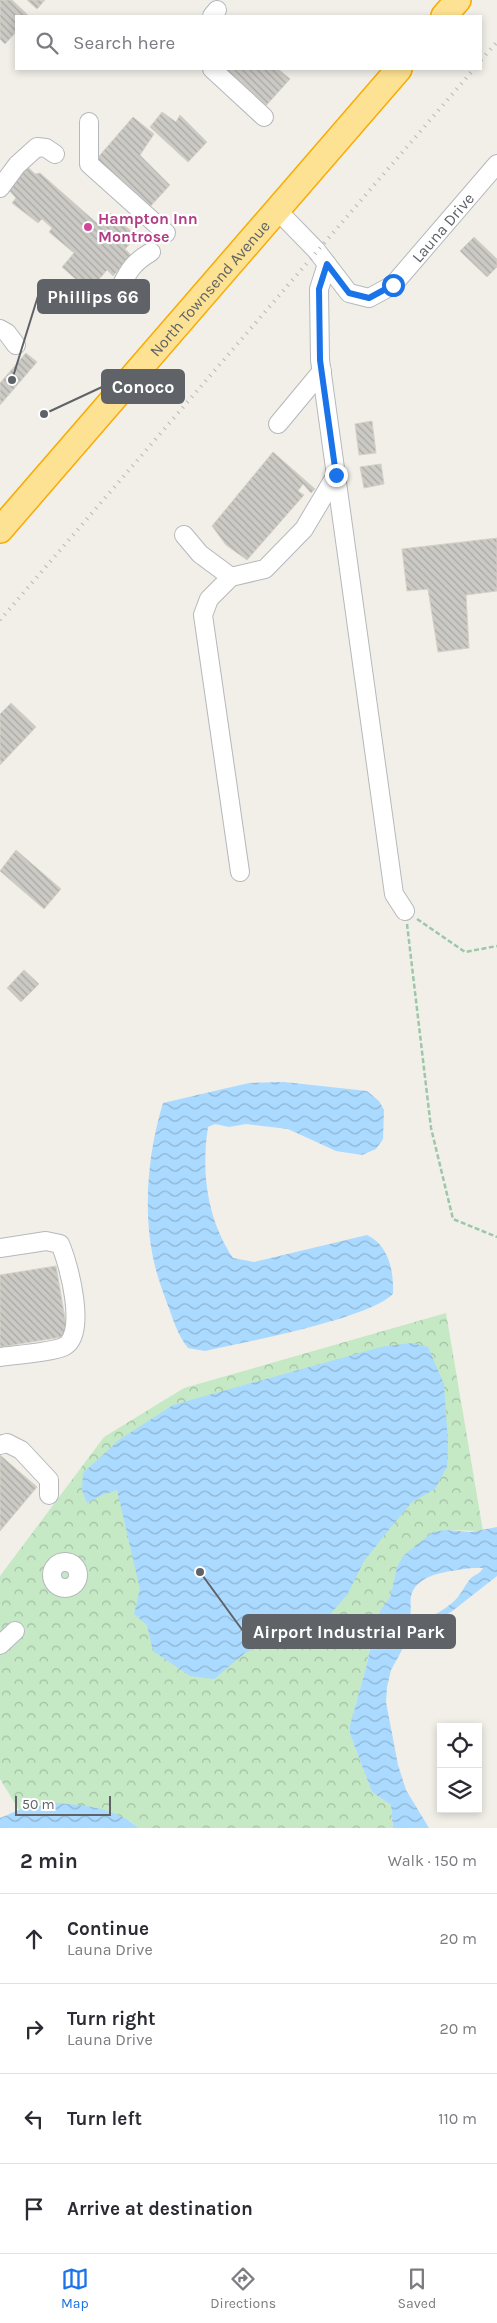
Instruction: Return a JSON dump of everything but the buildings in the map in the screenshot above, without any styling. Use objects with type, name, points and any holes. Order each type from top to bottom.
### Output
[{"type":"highway","points":[[445,15],[458,0]]},
{"type":"highway","name":"North Townsend Avenue","points":[[0,530],[398,70]]},
{"type":"street","points":[[213,70],[264,116]]},
{"type":"street","points":[[89,122],[89,164],[166,233]]},
{"type":"street","points":[[0,188],[17,165],[38,147],[46,148],[55,154]]},
{"type":"street","name":"Launa Drive","points":[[277,210],[327,264],[349,293],[369,298],[393,285],[497,164]]},
{"type":"street","points":[[112,302],[123,285],[124,276],[135,261],[151,252]]},
{"type":"street","points":[[327,264],[319,289],[322,370],[394,894],[405,910]]},
{"type":"street","points":[[0,330],[7,332],[16,345]]},
{"type":"street","points":[[278,424],[322,370]]},
{"type":"street","points":[[240,872],[203,615],[209,599],[230,578],[265,568],[304,529],[336,475]]},
{"type":"street","points":[[184,535],[200,554],[230,578]]},
{"type":"street","points":[[0,1248],[46,1241],[60,1244],[67,1260],[76,1323],[73,1340],[64,1347],[0,1357]]},
{"type":"street","points":[[0,1445],[7,1443],[21,1450],[49,1480],[50,1495]]},
{"type":"street","points":[[0,1645],[15,1631]]},
{"type":"path","points":[[405,910],[465,952],[497,946]]},
{"type":"path","points":[[405,910],[431,1128],[453,1219],[497,1236]]},
{"type":"green space","points":[[446,1313],[483,1531],[446,1530],[397,1567],[390,1597],[381,1609],[350,1725],[350,1734],[372,1792],[391,1805],[393,1828],[139,1828],[130,1821],[53,1803],[19,1810],[0,1779],[0,1576],[104,1437],[184,1388]]},
{"type":"water","points":[[284,1082],[367,1091],[379,1101],[384,1110],[383,1139],[376,1149],[362,1155],[336,1151],[288,1129],[246,1124],[229,1127],[215,1124],[208,1127],[205,1161],[208,1195],[217,1227],[224,1243],[233,1258],[254,1262],[367,1235],[380,1245],[389,1260],[393,1294],[359,1312],[333,1321],[205,1351],[188,1348],[176,1326],[156,1270],[149,1229],[148,1186],[150,1165],[163,1103],[249,1083]]},
{"type":"water","points":[[412,1343],[428,1347],[444,1384],[448,1443],[447,1467],[435,1489],[412,1502],[364,1561],[347,1595],[320,1626],[274,1639],[245,1653],[214,1679],[190,1676],[153,1651],[147,1625],[134,1614],[140,1589],[117,1490],[87,1503],[82,1490],[83,1473],[119,1440],[173,1405],[381,1347]]},
{"type":"water","points":[[497,1527],[497,1576],[451,1612],[408,1639],[391,1670],[386,1702],[398,1765],[406,1790],[429,1828],[393,1828],[391,1805],[372,1792],[350,1734],[350,1725],[366,1668],[375,1624],[381,1609],[390,1597],[397,1567],[404,1555],[433,1532],[446,1530],[471,1532]],"holes":[[[483,1568],[471,1578],[458,1597],[447,1607],[404,1630],[402,1629],[409,1618],[412,1593],[422,1581],[447,1572]]]},
{"type":"water","points":[[53,1803],[87,1806],[109,1811],[139,1828],[0,1828],[0,1818],[19,1810]]},
{"type":"railway","points":[[482,59],[497,42]]},
{"type":"railway","points":[[0,620],[473,70]]},
{"type":"place","name":"Hampton Inn Montrose","points":[[88,227]]},
{"type":"place","name":"Phillips 66","points":[[12,380]]},
{"type":"place","name":"Conoco","points":[[44,414]]},
{"type":"place","name":"Airport Industrial Park","points":[[200,1572]]},
{"type":"route","points":[[336,475],[320,360],[319,289],[327,264],[349,293],[369,298],[393,285]]}]
